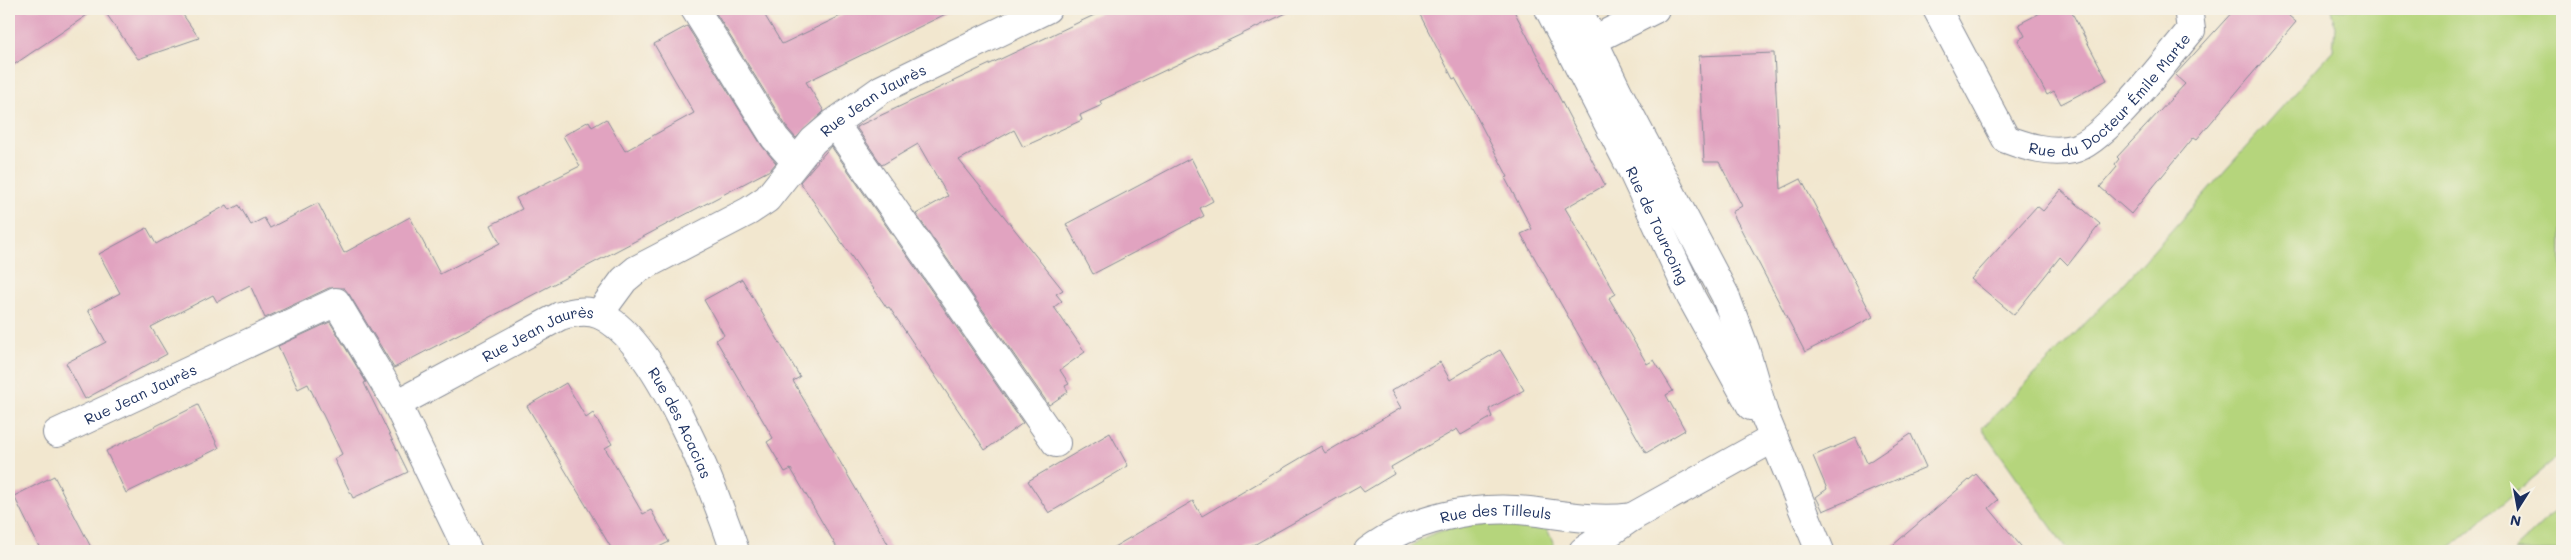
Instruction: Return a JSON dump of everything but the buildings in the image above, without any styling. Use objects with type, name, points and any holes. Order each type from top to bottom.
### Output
[{"type":"street","points":[[695,9],[775,138],[796,162]]},
{"type":"street","name":"Rue Jean Jaurès","points":[[57,433],[336,302],[397,404],[560,316],[577,311],[599,314],[624,280],[636,270],[749,211],[766,199],[813,141],[834,123],[882,90],[1047,9]]},
{"type":"street","name":"Rue de Tourcoing","points":[[1549,9],[1582,46]]},
{"type":"street","name":"Rue de Tourcoing","points":[[1578,9],[1582,46],[1631,168],[1691,297],[1742,391],[1774,438],[1820,551]]},
{"type":"street","points":[[1582,46],[1655,9]]},
{"type":"street","name":"Rue du Docteur Émile Marte","points":[[1938,9],[2006,139],[2024,146],[2047,150],[2075,149],[2103,133],[2191,30],[2189,15]]},
{"type":"street","points":[[834,123],[1056,443]]},
{"type":"street","name":"Rue des Acacias","points":[[599,314],[619,326],[646,357],[696,452],[720,506],[735,551]]},
{"type":"street","points":[[397,404],[468,551]]},
{"type":"street","name":"Rue des Tilleuls","points":[[1583,551],[1632,517],[1774,438]]},
{"type":"street","name":"Rue des Tilleuls","points":[[1368,551],[1394,535],[1443,517],[1478,510],[1529,511],[1590,520],[1632,517]]},
{"type":"green space","points":[[2331,9],[2562,9],[2562,454],[2445,551],[2068,551],[1982,428],[2120,288],[2333,50],[2335,27]]},
{"type":"green space","points":[[2562,505],[2562,551],[2513,551]]},
{"type":"green space","points":[[1494,522],[1546,527],[1554,544],[1550,551],[1407,551],[1424,538],[1447,529]]}]
